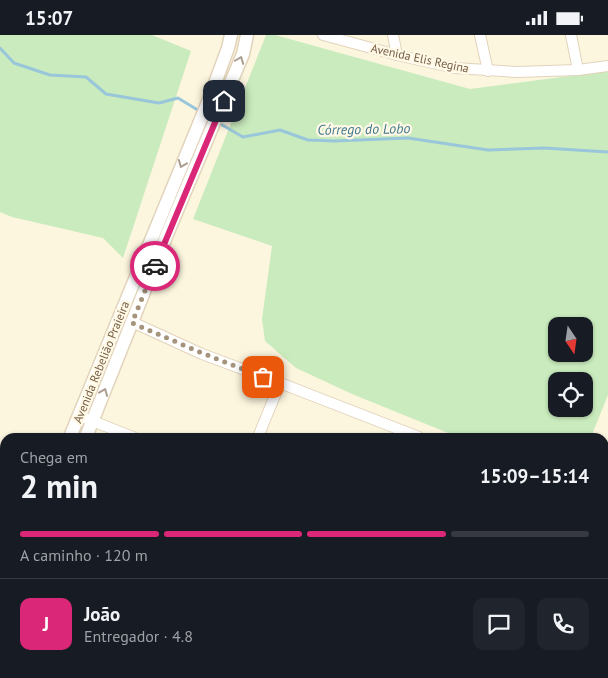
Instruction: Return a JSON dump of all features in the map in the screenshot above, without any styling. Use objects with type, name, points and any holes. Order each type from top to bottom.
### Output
[{"type":"street","name":"Avenida Rebelião Praieira","points":[[72,433],[206,107],[231,35]]},
{"type":"street","name":"Avenida Rebelião Praieira","points":[[88,433],[168,232],[243,54],[247,35]]},
{"type":"street","name":"Avenida Elis Regina","points":[[323,35],[455,68],[516,72],[578,70],[608,66]]},
{"type":"street","points":[[393,35],[397,55]]},
{"type":"street","points":[[480,35],[488,71]]},
{"type":"street","points":[[571,35],[578,70]]},
{"type":"street","points":[[132,323],[202,353],[409,433]]},
{"type":"street","points":[[114,331],[127,335]]},
{"type":"street","points":[[260,433],[280,383]]},
{"type":"street","points":[[79,415],[123,433]]},
{"type":"green space","points":[[0,35],[152,35],[191,51],[123,258],[103,238],[12,217],[0,212]]},
{"type":"green space","points":[[266,35],[275,35],[470,89],[608,71],[608,395],[593,433],[448,433],[352,394],[296,368],[265,341],[262,319],[272,246],[193,219]]},
{"type":"waterway","name":"Córrego do Lobo","points":[[0,48],[14,63],[50,75],[86,77],[106,94],[159,103],[178,98],[201,112]]},
{"type":"waterway","name":"Córrego do Lobo","points":[[217,122],[243,137],[280,130],[308,140],[334,141],[408,138],[488,150],[544,148],[608,152]]},
{"type":"way so far","points":[[155,266],[132,323],[263,377]]},
{"type":"route","points":[[155,266],[224,101]]}]
